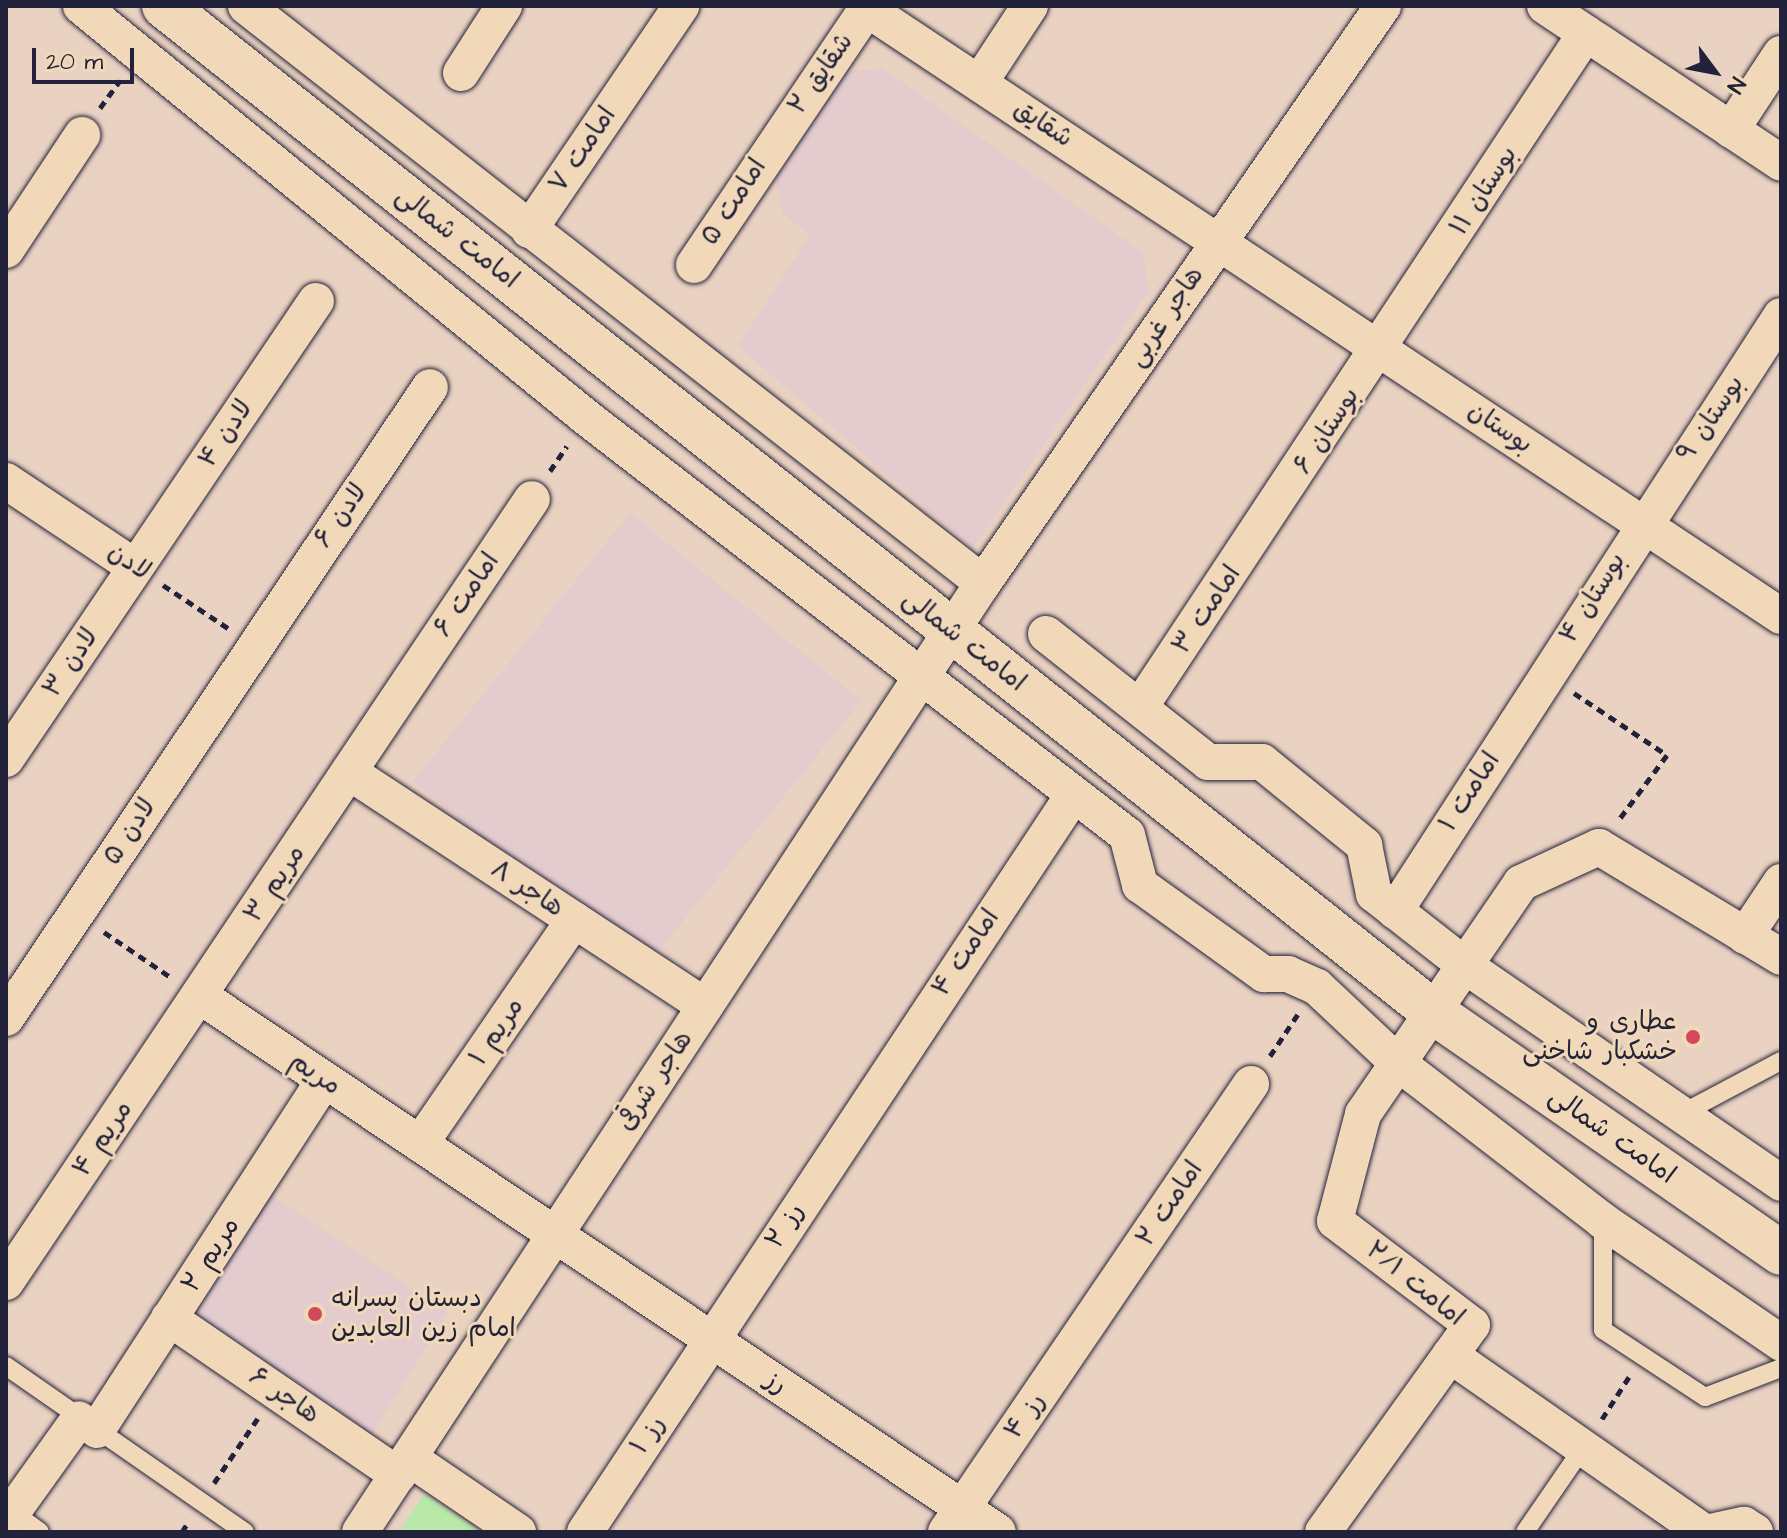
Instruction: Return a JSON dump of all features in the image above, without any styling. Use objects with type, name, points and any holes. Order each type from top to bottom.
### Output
[{"type":"main road","name":"امامت شمالی","points":[[164,6],[1436,1014],[1781,1253]]},
{"type":"street","points":[[81,6],[587,418],[1127,835],[1140,885],[1264,974],[1288,974],[1317,987],[1398,1063],[1603,1221],[1781,1343]]},
{"type":"street","points":[[246,6],[983,583]]},
{"type":"street","points":[[461,73],[504,6]]},
{"type":"street","name":"امامت ۷","points":[[529,230],[681,6]]},
{"type":"street","points":[[980,82],[1030,6]]},
{"type":"street","name":"هاجر غربی","points":[[952,630],[1383,6]]},
{"type":"street","points":[[1545,6],[1781,163]]},
{"type":"street","name":"شقایق","points":[[868,7],[1219,240]]},
{"type":"street","name":"شقایق ۲","points":[[775,140],[868,7]]},
{"type":"street","name":"بوستان ۱۱","points":[[1382,348],[1586,33]]},
{"type":"street","points":[[1731,130],[1781,54]]},
{"type":"street","points":[[6,250],[82,135]]},
{"type":"street","name":"امامت ۵","points":[[694,265],[775,140]]},
{"type":"street","name":"بوستان","points":[[1219,240],[1781,616]]},
{"type":"street","name":"لادن ۴","points":[[135,567],[316,301]]},
{"type":"street","name":"بوستان ۹","points":[[1641,522],[1781,316]]},
{"type":"street","name":"بوستان ۶","points":[[1273,513],[1382,348]]},
{"type":"street","name":"لادن ۶","points":[[252,644],[430,387]]},
{"type":"street","name":"لادن","points":[[6,481],[135,567]]},
{"type":"street","name":"امامت ۶","points":[[349,772],[532,499]]},
{"type":"street","name":"امامت ۳","points":[[1140,707],[1273,513]]},
{"type":"street","name":"بوستان ۴","points":[[1546,674],[1641,522]]},
{"type":"street","name":"لادن ۳","points":[[6,759],[135,567]]},
{"type":"street","name":"هاجر شرقی","points":[[360,1532],[952,630]]},
{"type":"street","points":[[1046,634],[1208,762],[1262,762],[1364,845],[1374,894],[1467,967],[1781,1183]]},
{"type":"street","name":"لادن ۵","points":[[6,1018],[252,644]]},
{"type":"street","name":"امامت ۱","points":[[1395,911],[1546,674]]},
{"type":"street","name":"هاجر ۸","points":[[349,772],[705,1006]]},
{"type":"street","name":"مریم ۳","points":[[200,996],[349,772]]},
{"type":"street","name":"امامت ۴","points":[[859,1112],[1074,794]]},
{"type":"street","points":[[1398,1063],[1436,1014],[1521,883],[1599,847],[1781,957]]},
{"type":"street","points":[[1745,936],[1781,882]]},
{"type":"street","name":"مریم ۱","points":[[420,1144],[574,920]]},
{"type":"street","name":"مریم","points":[[200,996],[553,1234]]},
{"type":"street","name":"مریم ۴","points":[[6,1282],[200,996]]},
{"type":"street","name":"امامت ۲/۱","points":[[1323,1532],[1472,1325],[1335,1221],[1363,1114],[1398,1063]]},
{"type":"street","name":"مریم ۲","points":[[20,1522],[88,1424],[169,1318],[324,1080]]},
{"type":"street","name":"امامت ۲","points":[[1088,1325],[1251,1084]]},
{"type":"street","name":"رز ۲","points":[[710,1339],[859,1112]]},
{"type":"street","name":"رز","points":[[553,1234],[710,1339],[954,1520],[998,1532]]},
{"type":"street","name":"هاجر ۶","points":[[169,1318],[276,1391],[518,1532]]},
{"type":"street","name":"رز ۴","points":[[954,1520],[1088,1325]]},
{"type":"street","name":"رز ۱","points":[[585,1532],[710,1339]]},
{"type":"street","points":[[1450,1355],[1582,1449],[1707,1532],[1744,1525],[1755,1532]]},
{"type":"lane","points":[[1683,1113],[1781,1061]]},
{"type":"lane","points":[[1603,1221],[1603,1330],[1705,1397],[1781,1368]]},
{"type":"lane","points":[[6,1366],[245,1532]]},
{"type":"lane","points":[[1525,1532],[1582,1449]]},
{"type":"path","points":[[82,135],[138,52]]},
{"type":"path","points":[[532,499],[587,418]]},
{"type":"path","name":"لادن","points":[[135,567],[252,644]]},
{"type":"path","points":[[1546,674],[1667,755],[1599,847]]},
{"type":"path","points":[[77,913],[200,996]]},
{"type":"path","points":[[1251,1084],[1317,987]]},
{"type":"path","points":[[1582,1449],[1643,1356]]},
{"type":"path","points":[[182,1532],[276,1391]]},
{"type":"shaded area","points":[[882,68],[1142,252],[1149,290],[973,549],[738,346],[810,235],[782,213],[776,177],[847,72]]},
{"type":"shaded area","points":[[630,513],[862,701],[644,969],[413,781]]},
{"type":"shaded area","name":"دبستان پسرانه امام زین العابدین","points":[[265,1191],[448,1312],[373,1433],[355,1434],[183,1317]]},
{"type":"green space","points":[[424,1494],[481,1532],[399,1532]]},
{"type":"place","name":"عطاری و خشکبار شاخنی","points":[[1693,1037]]},
{"type":"place","name":"دبستان پسرانه امام زین العابدین","points":[[315,1314]]}]
